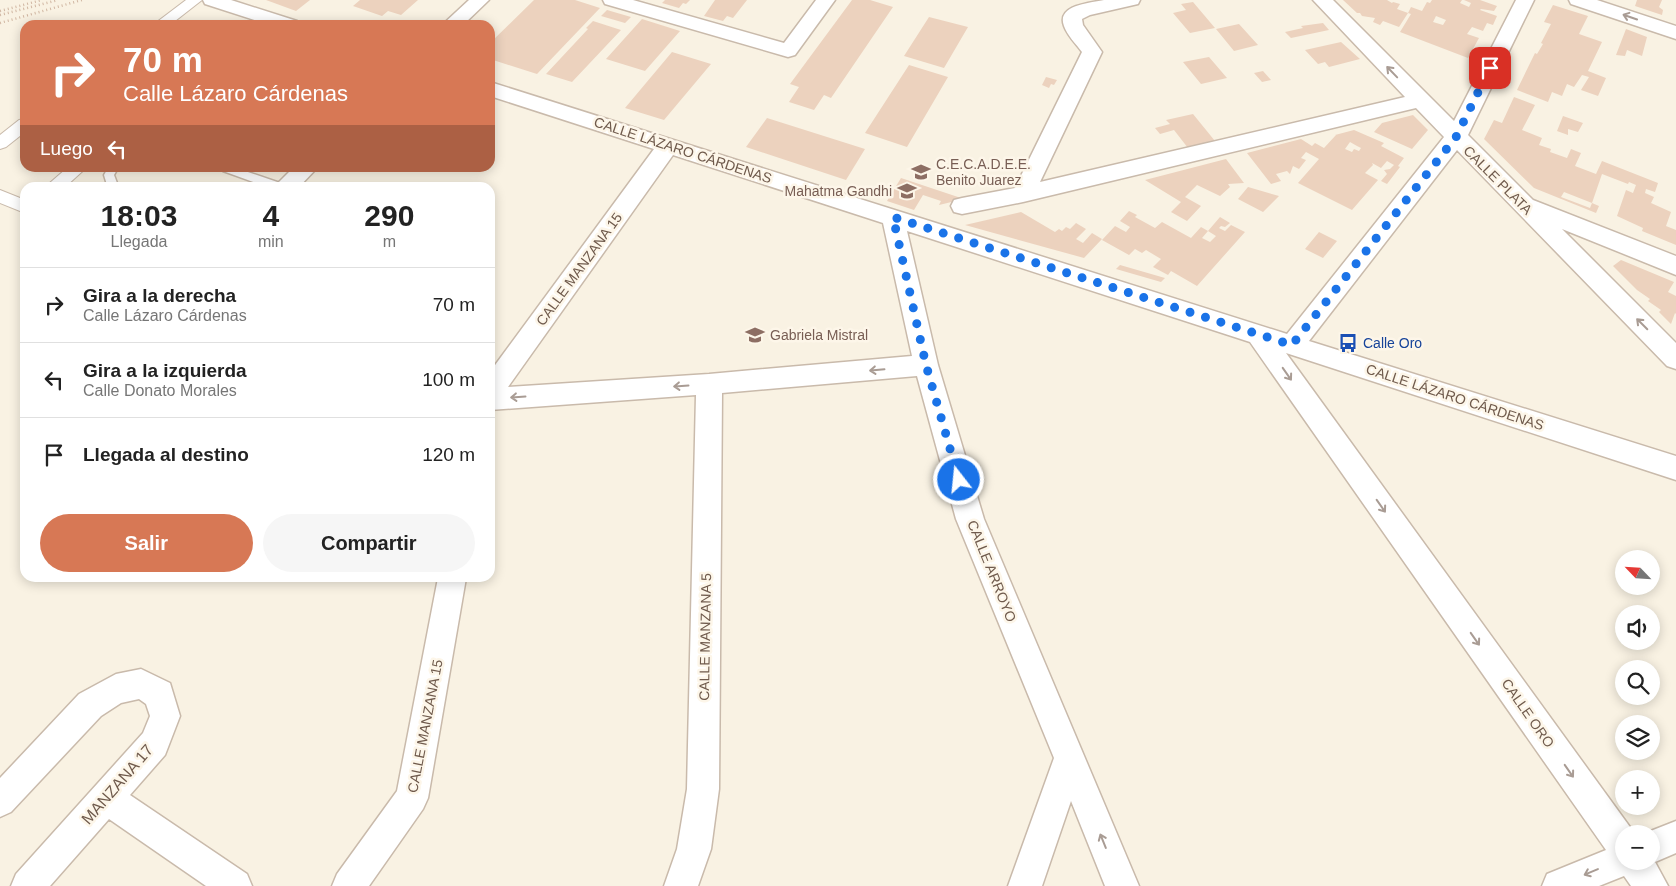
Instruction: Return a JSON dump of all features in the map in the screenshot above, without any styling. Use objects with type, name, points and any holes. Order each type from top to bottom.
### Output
[{"type":"street","points":[[167,20],[195,0]]},
{"type":"street","points":[[212,0],[268,20]]},
{"type":"street","points":[[458,20],[480,0]]},
{"type":"street","points":[[612,0],[788,51],[826,0]]},
{"type":"street","points":[[1023,194],[1092,52],[1073,26],[1072,16],[1084,10],[1131,0]]},
{"type":"street","name":"CALLE PLATA","points":[[1322,0],[1676,359]]},
{"type":"street","points":[[1292,345],[1456,137],[1525,0]]},
{"type":"street","points":[[1578,0],[1676,33]]},
{"type":"street","name":"CALLE LÁZARO CÁRDENAS","points":[[495,91],[1676,468]]},
{"type":"street","points":[[962,206],[1023,194],[1420,100]]},
{"type":"street","points":[[0,143],[20,128]]},
{"type":"street","name":"CALLE MANZANA 15","points":[[495,382],[668,146]]},
{"type":"street","points":[[60,182],[73,172]]},
{"type":"street","points":[[290,182],[301,172]]},
{"type":"street","points":[[0,196],[20,205]]},
{"type":"street","points":[[1522,204],[1676,266]]},
{"type":"street","name":"CALLE ARROYO","points":[[893,217],[926,365],[970,519],[1122,886]]},
{"type":"street","name":"CALLE ORO","points":[[1258,334],[1615,834]]},
{"type":"street","points":[[495,386],[709,384],[926,365]]},
{"type":"street","name":"CALLE MANZANA 5","points":[[681,886],[694,849],[703,789],[709,384]]},
{"type":"street","name":"CALLE MANZANA 15","points":[[349,886],[412,798],[451,582]]},
{"type":"street","name":"MANZANA 17","points":[[0,802],[90,705],[116,689],[141,684],[158,694],[165,716],[154,744],[28,886]]},
{"type":"street","points":[[1025,886],[1070,758]]},
{"type":"street","points":[[106,797],[235,886]]},
{"type":"street","points":[[1660,843],[1676,837]]},
{"type":"street","points":[[1559,886],[1615,863]]},
{"type":"street","points":[[1640,870],[1651,886]]},
{"type":"lane","points":[[238,172],[266,182]]},
{"type":"path","points":[[0,10],[42,0]]},
{"type":"path","points":[[0,15],[58,0]]},
{"type":"path","points":[[0,23],[82,0]]},
{"type":"building","points":[[266,0],[310,0],[296,11]]},
{"type":"building","points":[[360,0],[418,0],[401,15],[388,11],[382,16],[353,6]]},
{"type":"building","points":[[534,0],[575,0],[600,8],[537,74],[495,61],[495,38]]},
{"type":"building","points":[[665,0],[690,0],[686,4],[683,3],[679,8],[662,3]]},
{"type":"building","points":[[715,0],[747,0],[733,18],[727,16],[723,21],[704,16]]},
{"type":"building","points":[[852,0],[870,0],[893,7],[831,98],[824,95],[814,110],[789,102],[799,87],[790,84]]},
{"type":"building","points":[[1343,0],[1387,0],[1400,4],[1397,9],[1408,13],[1399,27],[1383,21],[1380,25],[1373,22],[1375,18],[1362,16]]},
{"type":"building","points":[[1432,0],[1462,0],[1460,3],[1469,7],[1471,3],[1464,0],[1480,0],[1497,6],[1494,11],[1480,10],[1497,16],[1493,25],[1487,23],[1483,31],[1472,27],[1467,34],[1479,38],[1468,58],[1400,32],[1411,14],[1408,13],[1411,7],[1422,11],[1427,2],[1430,3]],"holes":[[[1436,16],[1446,20],[1443,25],[1433,22]]]},
{"type":"building","points":[[1637,0],[1662,0],[1659,7],[1663,10],[1662,15],[1635,6]]},
{"type":"building","points":[[1193,2],[1215,28],[1190,33],[1173,13],[1186,10],[1181,4]]},
{"type":"building","points":[[1553,5],[1588,16],[1579,34],[1602,42],[1588,71],[1606,78],[1598,96],[1581,90],[1589,77],[1582,75],[1574,87],[1567,84],[1562,96],[1552,92],[1548,102],[1517,90],[1535,53],[1537,54],[1543,44],[1541,43],[1551,24],[1544,22]]},
{"type":"building","points":[[607,10],[631,17],[625,23],[601,16]]},
{"type":"building","points":[[929,17],[968,27],[944,68],[904,56]]},
{"type":"building","points":[[642,19],[680,31],[645,71],[606,59]]},
{"type":"building","points":[[593,21],[621,30],[572,82],[546,74],[588,29],[586,28]]},
{"type":"building","points":[[1323,23],[1329,30],[1291,38],[1285,32],[1303,28],[1301,26]]},
{"type":"building","points":[[1239,24],[1258,45],[1234,51],[1216,29]]},
{"type":"building","points":[[1626,29],[1647,37],[1642,56],[1627,50],[1625,56],[1616,55]]},
{"type":"building","points":[[1341,42],[1360,59],[1329,67],[1325,62],[1318,64],[1305,50]]},
{"type":"building","points":[[672,52],[711,64],[664,120],[625,108]]},
{"type":"building","points":[[1209,57],[1227,78],[1201,84],[1183,62]]},
{"type":"building","points":[[909,65],[948,77],[907,147],[865,133]]},
{"type":"building","points":[[1263,71],[1271,80],[1262,82],[1254,73]]},
{"type":"building","points":[[1046,77],[1057,80],[1049,88],[1042,85]]},
{"type":"building","points":[[1514,97],[1535,105],[1522,130],[1542,138],[1539,145],[1551,149],[1550,152],[1567,158],[1571,149],[1581,153],[1575,166],[1596,174],[1602,161],[1658,183],[1655,192],[1646,189],[1645,193],[1654,197],[1651,203],[1671,212],[1666,226],[1676,230],[1676,245],[1642,231],[1643,228],[1617,216],[1626,190],[1633,193],[1636,185],[1629,182],[1628,184],[1602,174],[1592,203],[1599,206],[1596,213],[1534,188],[1484,139],[1494,120],[1502,123]],"holes":[[[1564,192],[1592,203],[1590,208],[1561,197]]]},
{"type":"building","points":[[1193,114],[1215,141],[1188,148],[1174,130],[1160,134],[1155,128],[1170,124],[1166,120]]},
{"type":"building","points":[[1413,115],[1428,130],[1412,149],[1374,132],[1382,123]]},
{"type":"building","points":[[1563,116],[1583,123],[1578,132],[1568,129],[1568,135],[1557,131]]},
{"type":"building","points":[[767,118],[865,149],[846,180],[746,147]]},
{"type":"building","points":[[1354,130],[1384,143],[1381,146],[1404,158],[1398,166],[1400,167],[1387,184],[1381,181],[1387,174],[1384,170],[1390,169],[1394,165],[1387,161],[1381,168],[1372,163],[1373,165],[1365,173],[1378,180],[1352,210],[1298,183],[1319,159],[1306,152],[1301,158],[1306,160],[1299,169],[1293,166],[1290,174],[1287,171],[1276,174],[1281,181],[1271,184],[1247,153],[1301,139],[1312,146],[1315,143],[1324,148],[1335,135]],"holes":[[[1350,142],[1361,148],[1359,151],[1354,149],[1352,152],[1345,149]]]},
{"type":"building","points":[[1226,159],[1244,183],[1228,184],[1230,187],[1220,196],[1197,185],[1185,197],[1201,206],[1187,221],[1171,212],[1181,202],[1145,180]]},
{"type":"building","points":[[901,178],[964,199],[939,205],[941,201],[923,195],[914,210],[887,201]]},
{"type":"building","points":[[1248,187],[1279,196],[1263,212],[1238,199]]},
{"type":"building","points":[[1129,211],[1137,215],[1135,217],[1155,228],[1162,222],[1191,238],[1201,227],[1208,231],[1220,217],[1230,223],[1225,227],[1221,226],[1219,228],[1225,231],[1231,225],[1245,232],[1197,286],[1171,271],[1168,275],[1153,267],[1161,259],[1146,250],[1142,253],[1135,249],[1129,255],[1102,240],[1115,226],[1126,232],[1130,227],[1120,221]],"holes":[[[1208,231],[1216,236],[1210,242],[1202,238]]]},
{"type":"building","points":[[1021,212],[1055,232],[1059,229],[1062,231],[1066,227],[1070,229],[1076,223],[1086,229],[1076,239],[1083,243],[1092,233],[1102,239],[1084,258],[965,225]]},
{"type":"building","points":[[1319,232],[1337,241],[1323,258],[1305,249]]},
{"type":"building","points":[[1621,260],[1674,282],[1668,292],[1676,296],[1676,314],[1671,324],[1659,312],[1661,310],[1648,301],[1650,299],[1637,290],[1613,266]]},
{"type":"building","points":[[1120,265],[1165,278],[1161,282],[1116,269]]},
{"type":"place","name":"C.E.C.A.D.E.E. Benito Juarez","points":[[921,172]]},
{"type":"place","name":"Mahatma Gandhi","points":[[907,191]]},
{"type":"place","name":"Gabriela Mistral","points":[[755,335]]},
{"type":"place","name":"Calle Oro","points":[[1348,343]]},
{"type":"route","points":[[959,480],[926,365],[893,217],[1292,345],[1456,137],[1490,68]]}]
